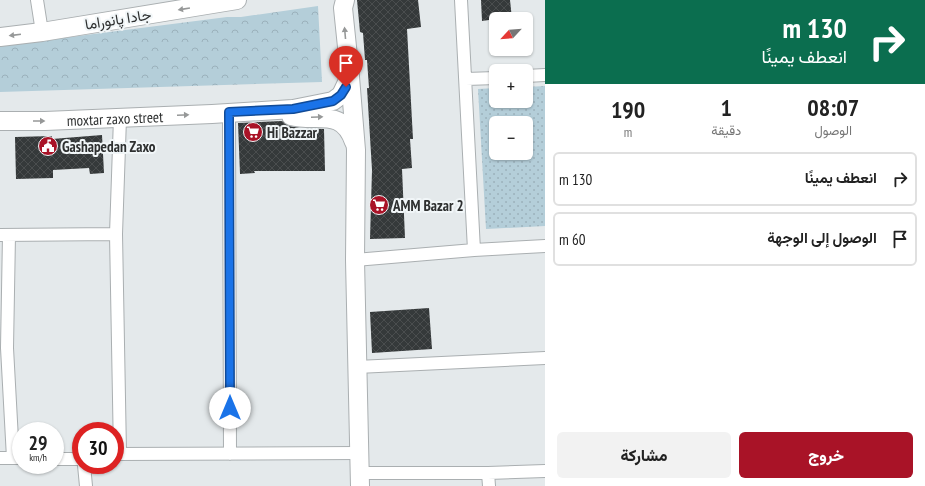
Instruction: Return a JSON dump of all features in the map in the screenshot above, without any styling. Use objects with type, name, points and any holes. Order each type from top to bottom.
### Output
[{"type":"main road","name":"جادا پانوراما","points":[[0,37],[42,32],[237,0]]},
{"type":"main road","points":[[345,0],[343,8],[356,150],[355,260],[360,480]]},
{"type":"main road","name":"moxtar zaxo street","points":[[0,120],[120,118],[293,109],[333,101],[341,95],[350,76]]},
{"type":"main road","points":[[280,110],[296,117],[323,117],[339,121],[350,132],[356,150]]},
{"type":"street","points":[[37,0],[42,32]]},
{"type":"street","points":[[461,0],[474,250]]},
{"type":"street","points":[[533,76],[545,75]]},
{"type":"street","points":[[466,79],[489,78]]},
{"type":"street","points":[[229,112],[230,454]]},
{"type":"street","points":[[118,422],[116,234],[120,118]]},
{"type":"street","points":[[13,422],[4,348],[5,235],[116,234]]},
{"type":"street","points":[[355,260],[474,250],[545,246]]},
{"type":"street","points":[[357,367],[545,358]]},
{"type":"street","points":[[124,454],[359,453]]},
{"type":"street","points":[[0,458],[12,458]]},
{"type":"street","points":[[360,480],[545,471]]},
{"type":"street","points":[[488,473],[489,486]]},
{"type":"street","points":[[85,474],[86,486]]},
{"type":"green space","points":[[318,6],[322,82],[0,92],[0,46],[227,17],[241,17]]},
{"type":"green space","points":[[545,86],[545,226],[486,229],[478,89],[489,88],[489,108],[533,108],[533,87]]},
{"type":"building","points":[[357,0],[418,0],[421,27],[407,29],[413,139],[410,139],[412,168],[402,169],[405,238],[370,239],[372,170],[367,88],[369,88],[367,60],[365,60],[363,33],[360,32]]},
{"type":"building","points":[[481,0],[510,0],[511,12],[489,12],[489,20],[482,21]]},
{"type":"building","points":[[282,121],[289,126],[324,129],[325,171],[254,171],[255,173],[240,174],[238,123]]},
{"type":"building","points":[[102,135],[104,173],[90,174],[89,168],[53,170],[53,178],[16,179],[15,137],[52,136],[52,139]]},
{"type":"building","points":[[429,308],[432,349],[372,353],[370,312]]},
{"type":"place","name":"Hi Bazzar","points":[[253,132]]},
{"type":"place","name":"Gashapedan Zaxo","points":[[48,146]]},
{"type":"place","name":"AMM Bazar 2","points":[[379,205]]},
{"type":"route","points":[[230,408],[229,112],[293,109],[333,101],[341,95],[346,87]]}]
